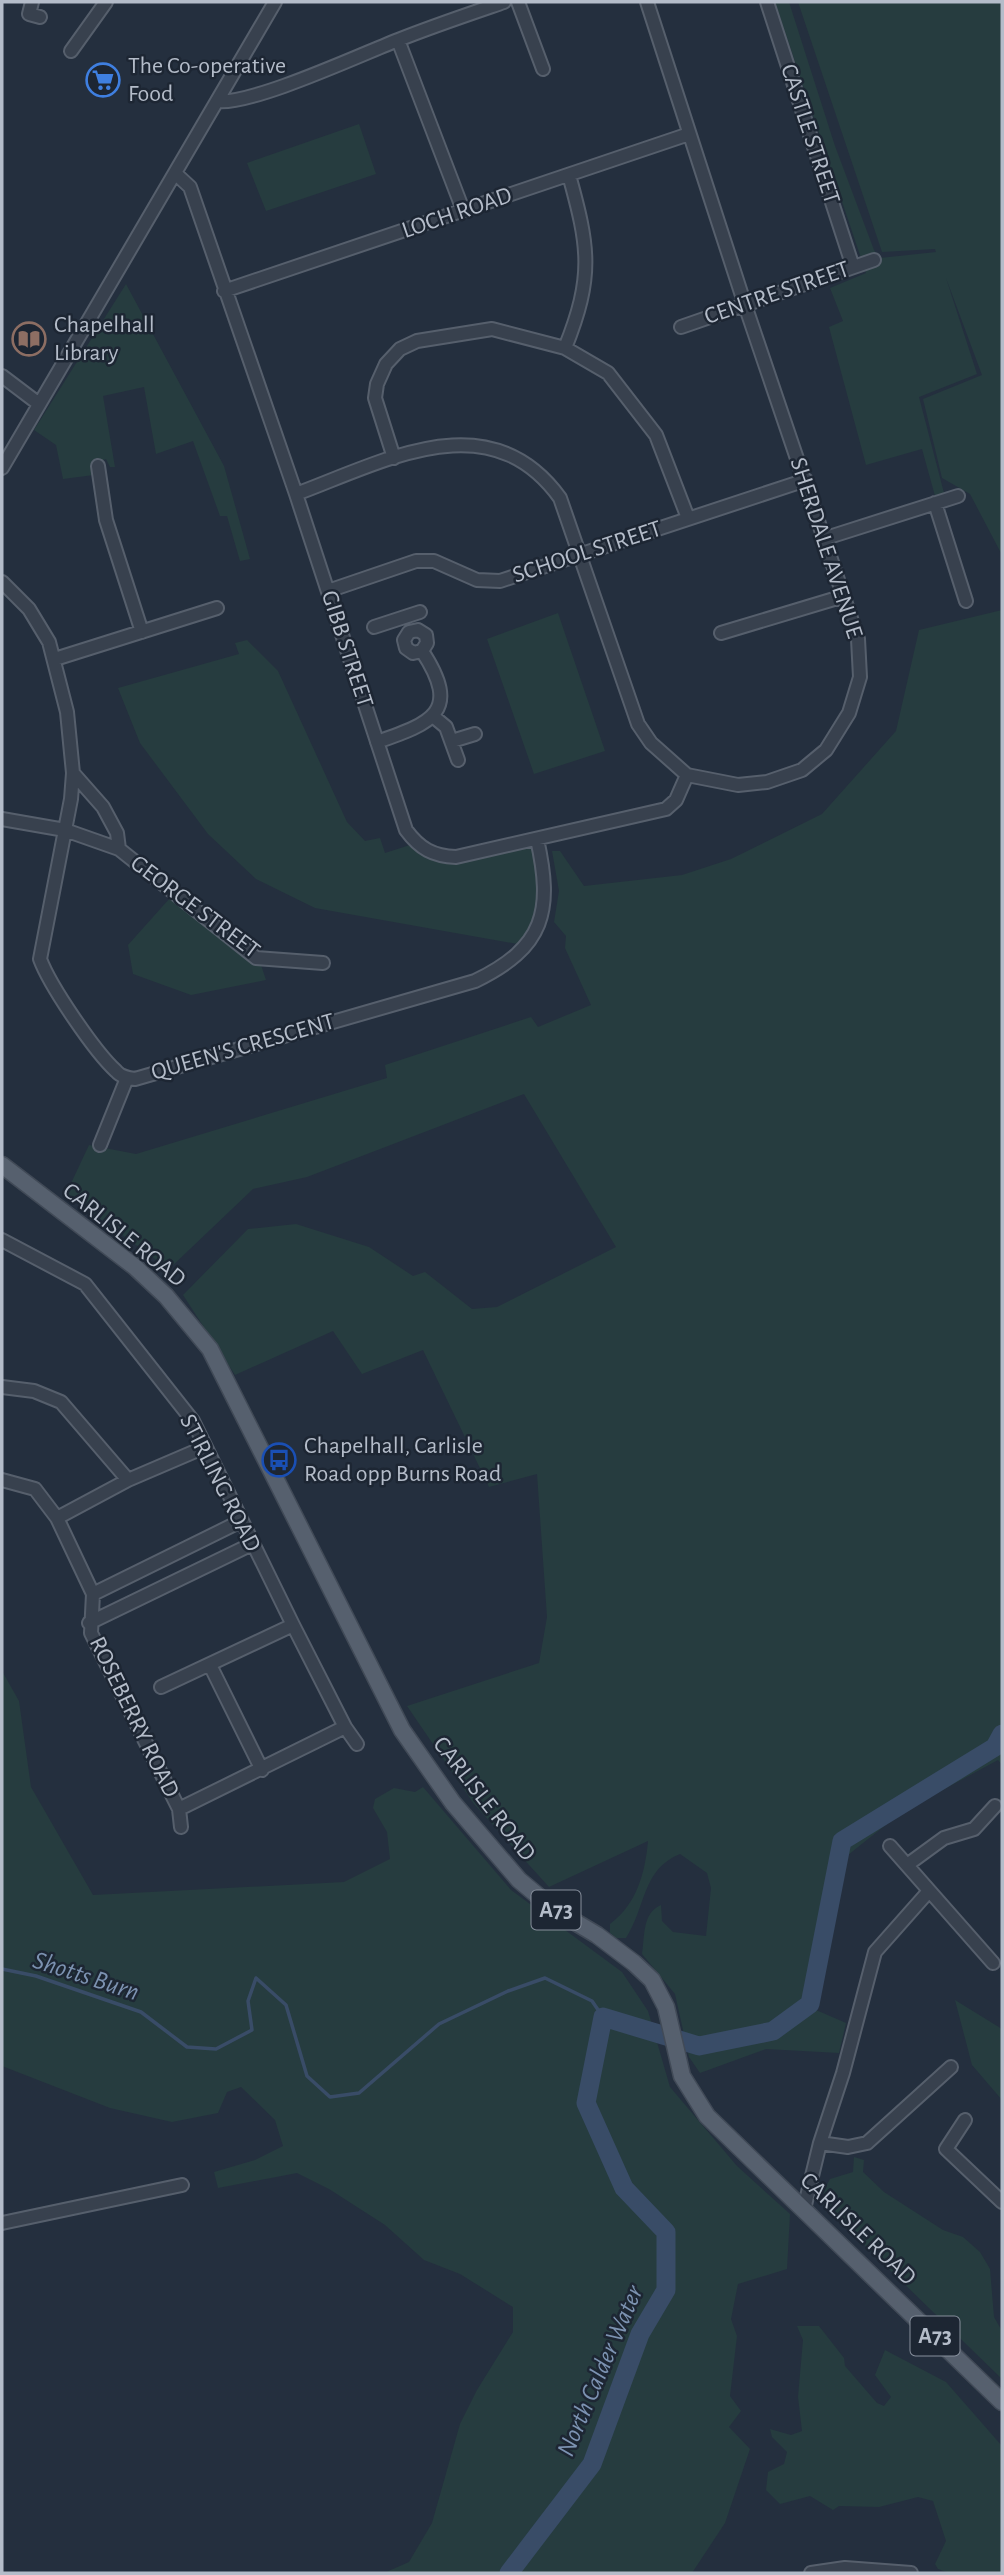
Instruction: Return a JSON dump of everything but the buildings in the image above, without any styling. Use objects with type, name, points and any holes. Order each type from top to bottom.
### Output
[{"type":"main road","name":"CARLISLE ROAD","points":[[2,1164],[135,1267],[188,1320],[210,1349],[402,1730],[445,1793],[519,1880],[555,1910],[597,1935],[652,1980],[666,2007],[682,2076],[707,2116],[1002,2402]]},
{"type":"street","points":[[32,2],[29,14],[40,17]]},
{"type":"street","points":[[71,51],[106,2]]},
{"type":"street","points":[[2,468],[275,2]]},
{"type":"street","points":[[217,101],[236,100],[504,2]]},
{"type":"street","points":[[518,2],[543,69]]},
{"type":"street","name":"SHERDALE AVENUE","points":[[647,2],[745,305],[859,639],[860,677],[849,713],[826,750],[802,770],[767,782],[738,785],[687,775]]},
{"type":"street","name":"CASTLE STREET","points":[[767,2],[853,267]]},
{"type":"street","points":[[398,40],[463,210]]},
{"type":"street","name":"LOCH ROAD","points":[[224,291],[689,134]]},
{"type":"street","name":"GIBB STREET","points":[[176,174],[190,187],[296,494],[407,830],[422,848],[433,854],[456,857],[666,809],[676,800],[687,775]]},
{"type":"street","points":[[565,348],[581,309],[586,271],[586,235],[569,175]]},
{"type":"street","name":"CENTRE STREET","points":[[681,327],[874,260]]},
{"type":"street","points":[[394,458],[375,398],[377,384],[386,364],[400,349],[417,341],[492,329],[565,348],[608,373],[656,435],[688,519]]},
{"type":"street","points":[[2,376],[39,404]]},
{"type":"street","points":[[296,494],[394,458],[440,445],[479,444],[510,454],[543,474],[560,498],[581,553],[638,724],[651,743],[687,775]]},
{"type":"street","points":[[98,466],[106,520],[142,632]]},
{"type":"street","name":"SCHOOL STREET","points":[[328,591],[416,561],[433,561],[477,580],[500,581],[806,480]]},
{"type":"street","points":[[826,538],[958,496]]},
{"type":"street","points":[[934,503],[966,601]]},
{"type":"street","points":[[2,582],[18,595],[38,621],[55,659],[66,712],[73,773]]},
{"type":"street","points":[[721,632],[844,596]]},
{"type":"street","points":[[55,659],[217,608]]},
{"type":"street","points":[[374,627],[414,614],[412,630],[405,637],[406,648],[413,653],[422,652],[438,676],[440,685],[434,717],[417,728],[377,742]]},
{"type":"street","points":[[434,717],[446,727],[458,760]]},
{"type":"street","points":[[452,741],[475,734]]},
{"type":"street","name":"QUEEN'S CRESCENT","points":[[73,773],[40,959],[84,1031],[112,1068],[127,1078],[135,1079],[475,981],[497,971],[527,944],[541,921],[545,905],[537,839]]},
{"type":"street","name":"GEORGE STREET","points":[[73,773],[103,807],[117,833],[119,849],[256,958],[323,963]]},
{"type":"street","points":[[2,819],[65,830],[119,849]]},
{"type":"street","points":[[100,1145],[127,1078]]},
{"type":"street","name":"STIRLING ROAD","points":[[2,1240],[85,1284],[193,1421],[293,1625],[345,1727],[357,1744]]},
{"type":"street","points":[[2,1387],[34,1391],[61,1402],[128,1480]]},
{"type":"street","points":[[57,1518],[128,1480],[205,1447]]},
{"type":"street","points":[[2,1480],[35,1489],[57,1518],[93,1594],[241,1521]]},
{"type":"street","points":[[89,1623],[252,1544]]},
{"type":"street","name":"ROSEBERRY ROAD","points":[[93,1594],[89,1623],[91,1633],[179,1809],[181,1827]]},
{"type":"street","points":[[161,1687],[293,1625]]},
{"type":"street","points":[[210,1665],[262,1770]]},
{"type":"street","points":[[179,1809],[345,1727]]},
{"type":"street","points":[[907,1865],[944,1838],[974,1829],[995,1806]]},
{"type":"street","points":[[890,1846],[993,1963]]},
{"type":"street","points":[[804,2209],[820,2143],[855,2034],[875,1951],[929,1891]]},
{"type":"street","points":[[820,2143],[848,2147],[867,2143],[951,2067]]},
{"type":"street","points":[[965,2120],[946,2149],[1002,2202]]},
{"type":"street","points":[[2,2223],[182,2185]]},
{"type":"street","points":[[811,2573],[911,2573]]},
{"type":"green space","points":[[775,2],[789,2],[835,146],[874,250],[880,258],[936,252],[935,249],[882,252],[798,2],[1002,2],[1002,555],[970,494],[942,478],[923,399],[982,375],[946,278],[977,374],[919,397],[944,493],[935,496],[922,449],[866,465],[829,327],[843,321],[830,288],[866,273]]},
{"type":"green space","points":[[359,124],[376,174],[266,211],[247,163]]},
{"type":"green space","points":[[126,284],[224,466],[250,559],[240,561],[227,516],[220,516],[193,441],[156,454],[144,387],[103,396],[115,467],[110,467],[106,459],[93,464],[94,475],[63,479],[56,445],[34,430]]},
{"type":"green space","points":[[1002,610],[1002,1765],[998,1760],[902,1812],[848,1855],[816,2010],[846,2023],[839,2053],[766,2049],[700,2073],[689,2057],[675,1994],[642,1954],[647,1919],[661,1905],[662,1921],[673,1932],[706,1936],[711,1888],[707,1873],[680,1854],[668,1861],[651,1879],[626,1938],[616,1938],[610,1933],[610,1924],[627,1907],[638,1887],[645,1865],[648,1841],[549,1887],[474,1804],[407,1706],[539,1663],[547,1617],[537,1474],[489,1487],[423,1350],[362,1374],[333,1331],[235,1375],[183,1295],[248,1229],[296,1224],[369,1247],[413,1276],[425,1272],[472,1309],[497,1307],[616,1247],[524,1094],[307,1177],[253,1189],[169,1269],[66,1194],[89,1145],[136,1154],[387,1078],[385,1065],[531,1017],[538,1027],[591,1005],[565,948],[566,936],[554,922],[559,891],[552,851],[560,851],[584,886],[682,875],[731,859],[822,814],[896,731],[919,630]]},
{"type":"green space","points":[[558,613],[605,751],[534,774],[487,639]]},
{"type":"green space","points":[[247,640],[278,671],[347,822],[365,841],[380,838],[385,853],[413,844],[432,855],[535,843],[542,905],[523,945],[315,908],[256,879],[208,834],[140,743],[118,688],[239,654],[235,643]]},
{"type":"green space","points":[[170,898],[247,959],[261,965],[266,980],[191,995],[133,974],[128,945]]},
{"type":"green space","points":[[2,1671],[19,1701],[31,1787],[93,1895],[344,1882],[390,1859],[387,1832],[373,1808],[375,1799],[394,1788],[415,1792],[423,1787],[511,1890],[622,1972],[648,2011],[670,2087],[737,2166],[790,2214],[787,2269],[738,2284],[731,2319],[737,2336],[730,2396],[741,2411],[729,2427],[750,2449],[725,2523],[692,2573],[384,2573],[409,2562],[432,2523],[460,2424],[477,2390],[513,2332],[513,2307],[460,2274],[424,2260],[385,2225],[329,2189],[297,2173],[218,2188],[214,2172],[255,2160],[283,2146],[275,2120],[241,2087],[227,2092],[218,2113],[172,2122],[110,2108],[2,2066]]},
{"type":"green space","points":[[955,2000],[1002,2029],[1002,2100],[972,2065]]},
{"type":"green space","points":[[854,2157],[864,2160],[863,2172],[884,2192],[943,2230],[963,2237],[980,2252],[990,2269],[994,2317],[1002,2331],[1002,2379],[822,2204],[823,2192],[830,2179],[853,2172]]},
{"type":"green space","points":[[797,2326],[819,2326],[844,2358],[845,2366],[877,2403],[884,2406],[891,2397],[875,2375],[885,2350],[946,2382],[1002,2446],[1002,2573],[949,2573],[938,2569],[935,2564],[946,2541],[933,2501],[918,2497],[879,2507],[839,2506],[833,2510],[810,2496],[780,2504],[766,2490],[768,2472],[784,2464],[787,2452],[772,2437],[770,2429],[791,2435],[802,2431],[798,2397],[803,2340]]},
{"type":"waterway","name":"North Calder Water","points":[[509,2573],[592,2464],[640,2334],[666,2290],[666,2232],[624,2188],[586,2103],[603,2017],[699,2046],[773,2031],[810,2004],[842,1841],[995,1747],[1002,1734]]},
{"type":"waterway","name":"Shotts Burn","points":[[2,1969],[36,1976],[141,2012],[187,2047],[216,2049],[252,2030],[248,2001],[256,1978],[286,2005],[307,2076],[330,2097],[359,2093],[439,2024],[508,1991],[545,1978],[592,2001],[603,2017]]},
{"type":"place","name":"The Co-operative Food","points":[[103,80]]},
{"type":"place","name":"Chapelhall Library","points":[[29,339]]},
{"type":"place","name":"Chapelhall, Carlisle Road opp Burns Road","points":[[279,1460]]}]
